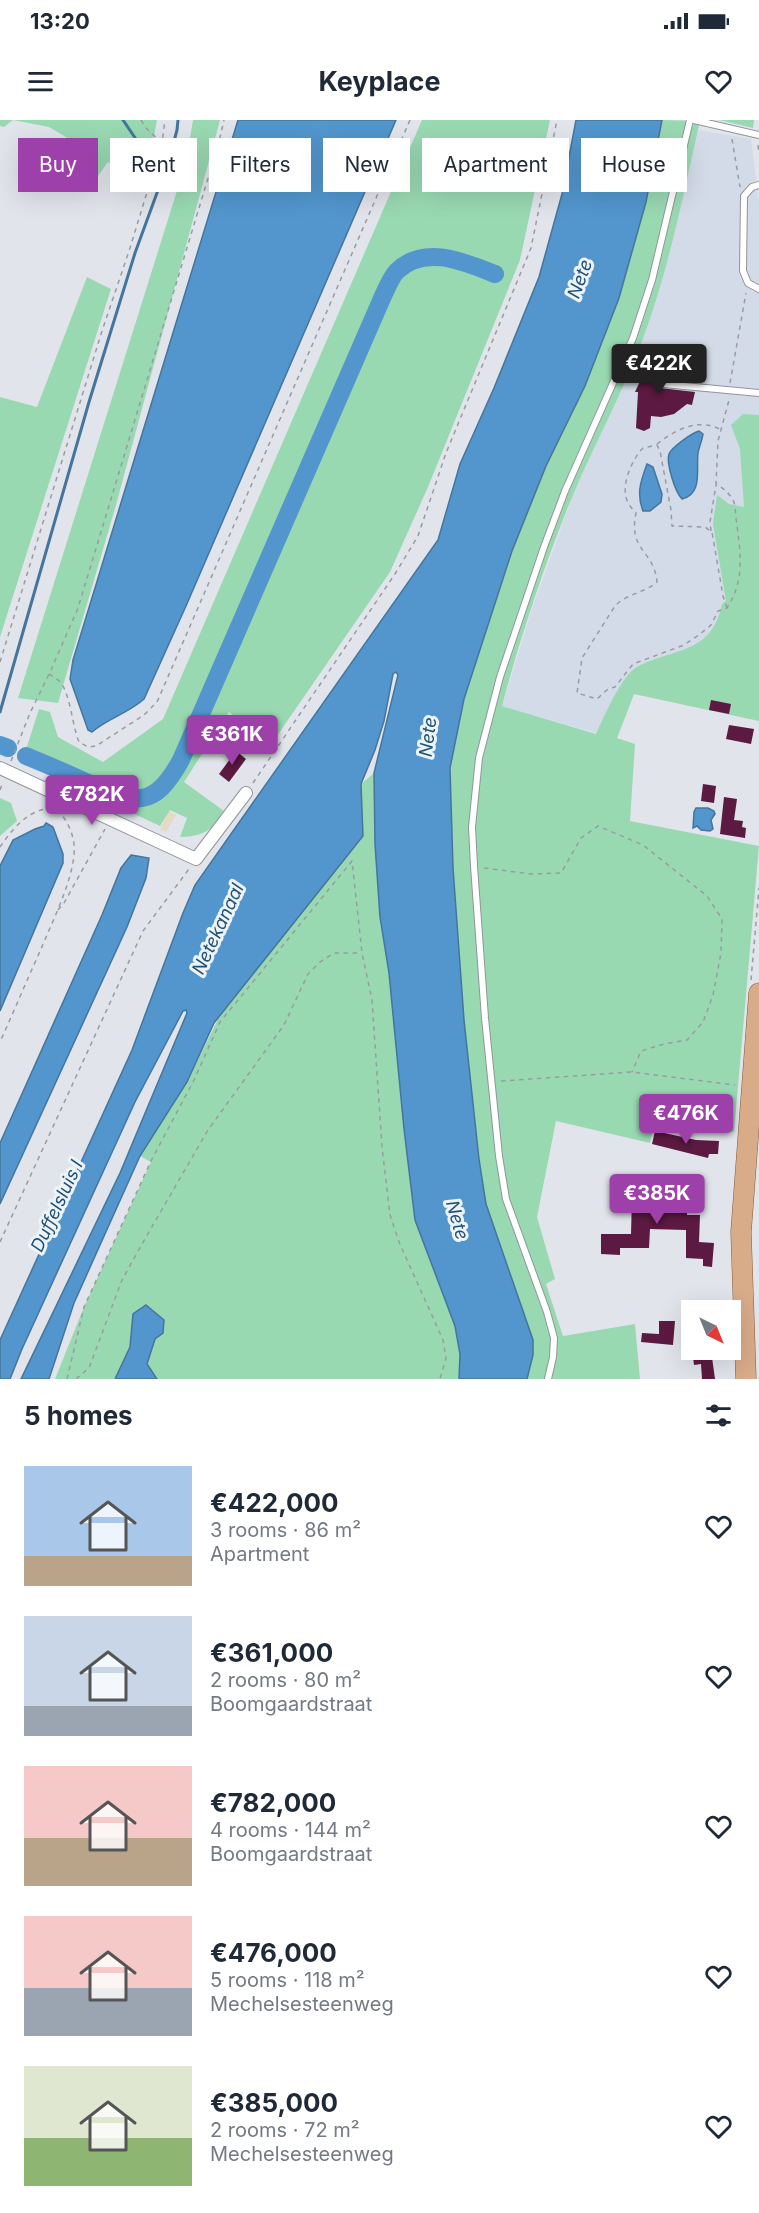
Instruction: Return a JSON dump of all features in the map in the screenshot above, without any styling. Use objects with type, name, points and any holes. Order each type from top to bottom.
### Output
[{"type":"main road","points":[[746,1379],[741,1232],[759,993]]},
{"type":"street","points":[[3,769],[196,859],[246,793]]},
{"type":"lane","points":[[548,1379],[554,1357],[554,1338],[547,1312],[506,1199],[499,1156],[485,1018],[472,827],[479,758],[500,677],[565,491],[637,328],[652,280],[692,120],[758,135]]},
{"type":"lane","points":[[759,185],[752,187],[744,196],[743,272],[748,283],[759,289]]},
{"type":"lane","points":[[663,384],[759,393]]},
{"type":"path","points":[[141,120],[157,138]]},
{"type":"path","points":[[163,138],[165,120]]},
{"type":"path","points":[[3,769],[21,739],[30,713],[78,608],[224,120]]},
{"type":"path","points":[[49,674],[60,681],[66,695],[73,728],[79,742],[88,747],[96,746],[144,715],[157,702],[410,120]]},
{"type":"path","points":[[246,793],[395,574],[418,536],[446,453],[531,248],[557,120]]},
{"type":"path","points":[[730,129],[740,186]]},
{"type":"path","points":[[758,135],[759,154]]},
{"type":"path","points":[[0,662],[147,192]]},
{"type":"path","points":[[727,608],[710,522],[716,484],[718,441],[730,390],[748,283]]},
{"type":"path","points":[[716,484],[733,500],[740,538],[736,596],[727,608],[718,611],[711,625],[684,645],[633,664],[615,687],[608,689],[597,699],[577,693],[582,658],[615,606],[621,600],[646,590],[657,582],[651,561],[636,542],[633,526],[636,513],[626,498],[626,483],[638,452],[643,448],[657,445],[688,425],[703,424],[721,430]]},
{"type":"path","points":[[657,445],[672,526],[705,527],[711,532]]},
{"type":"path","points":[[0,847],[9,833],[28,817],[44,809],[52,808],[60,813],[69,826],[74,845],[72,863],[57,911],[0,1042]]},
{"type":"path","points":[[57,911],[64,903],[111,818]]},
{"type":"path","points":[[474,866],[531,874],[561,873],[581,838],[598,826],[644,845],[707,896],[722,919],[713,995],[703,1022],[687,1040],[641,1051],[632,1072]]},
{"type":"path","points":[[0,1242],[143,930],[196,859]]},
{"type":"path","points":[[67,1379],[84,1307],[151,1161],[194,1080],[220,1022],[352,861],[362,953],[372,1000],[382,1147],[390,1215],[399,1242],[442,1340],[446,1358],[440,1379]]},
{"type":"path","points":[[76,1379],[89,1368],[122,1280],[142,1244],[208,1130],[284,1025],[308,974],[334,953],[362,953]]},
{"type":"path","points":[[492,1081],[632,1072],[742,1086]]},
{"type":"shaded area","points":[[698,130],[751,139],[759,203],[759,721],[634,694],[617,739],[502,706],[532,609],[573,495],[642,341],[661,283],[683,192],[687,192],[687,175]]},
{"type":"shaded area","points":[[169,811],[176,815],[166,832],[160,829]]},
{"type":"green space","points":[[0,120],[13,120],[4,127],[0,126]]},
{"type":"green space","points":[[13,120],[157,120],[154,138],[110,138],[110,163],[108,162],[98,176],[98,138],[68,138],[49,127]]},
{"type":"green space","points":[[193,120],[220,120],[215,138],[209,138],[209,161],[116,505],[58,703],[18,698],[177,192],[197,192],[197,138],[190,138]]},
{"type":"green space","points":[[422,120],[550,120],[546,138],[422,138],[422,192],[535,192],[520,260],[428,487],[390,572],[270,746],[229,712],[184,782],[224,811],[207,831],[180,837],[187,818],[170,810],[160,826],[22,762],[39,709],[50,712],[58,737],[103,762],[163,719],[391,192],[410,192],[410,148]]},
{"type":"green space","points":[[662,120],[700,121],[687,178],[687,138],[658,138]]},
{"type":"green space","points":[[719,120],[754,120],[753,128]]},
{"type":"green space","points":[[648,192],[684,192],[668,260],[652,314],[634,361],[573,495],[543,573],[502,706],[596,734],[613,697],[631,672],[650,661],[689,648],[709,633],[717,621],[722,604],[726,601],[713,524],[717,495],[729,504],[744,507],[740,449],[731,425],[743,414],[759,415],[759,721],[634,694],[617,738],[635,744],[630,821],[759,846],[734,1132],[655,1120],[650,1143],[556,1121],[537,1217],[555,1279],[546,1284],[563,1336],[635,1324],[640,1379],[527,1379],[533,1355],[533,1340],[486,1204],[479,1159],[464,1020],[453,868],[450,768],[464,699],[512,551],[546,466],[585,386]]},
{"type":"green space","points":[[87,277],[111,289],[0,637],[0,397],[37,407]]},
{"type":"green space","points":[[374,773],[375,844],[380,917],[389,973],[415,1220],[455,1326],[460,1354],[459,1379],[157,1379],[147,1364],[155,1339],[133,1314],[130,1347],[115,1379],[55,1379],[84,1307],[151,1162],[140,1156],[187,1082],[221,1013],[363,837],[361,784]]},
{"type":"green space","points":[[0,798],[11,803],[17,821],[0,836]]},
{"type":"water","points":[[238,120],[396,120],[388,138],[323,138],[323,192],[365,192],[144,699],[92,732],[88,730],[70,679],[73,660],[216,192],[311,192],[311,138],[232,138]]},
{"type":"water","points":[[576,120],[662,120],[658,138],[581,138],[581,192],[648,192],[646,202],[619,298],[585,386],[546,466],[512,551],[464,699],[450,768],[453,868],[464,1020],[479,1159],[486,1204],[533,1340],[533,1355],[527,1379],[459,1379],[460,1354],[455,1326],[415,1220],[389,973],[380,917],[375,844],[374,773],[398,675],[396,672],[393,674],[384,721],[375,750],[361,784],[363,836],[214,1023],[187,1082],[140,1156],[74,1303],[49,1379],[21,1379],[120,1173],[187,1013],[186,1010],[183,1011],[135,1102],[10,1379],[0,1379],[0,1340],[132,1050],[195,885],[438,540],[460,464],[539,277],[562,192],[569,192],[569,157]]},
{"type":"water","points":[[699,431],[703,434],[698,453],[696,487],[689,496],[682,499],[672,477],[669,454],[682,441]]},
{"type":"water","points":[[647,464],[653,467],[662,494],[661,502],[650,511],[643,511],[640,493]]},
{"type":"water","points":[[696,808],[708,808],[714,811],[715,814],[711,820],[713,829],[701,830],[697,826],[693,828]]},
{"type":"water","points":[[46,823],[53,827],[63,854],[63,863],[0,1011],[0,866],[13,840]]},
{"type":"water","points":[[131,855],[149,858],[146,878],[127,927],[0,1204],[0,1143],[121,868]]},
{"type":"water","points":[[146,1305],[164,1320],[163,1333],[155,1339],[147,1364],[157,1379],[115,1379],[130,1347],[133,1314]]},
{"type":"building","points":[[654,351],[667,353],[666,379],[658,381],[660,388],[695,392],[692,405],[687,404],[674,414],[661,417],[651,416],[650,428],[644,431],[636,428],[638,392],[635,392],[641,379],[651,380]]},
{"type":"building","points":[[711,700],[731,704],[729,714],[709,710]]},
{"type":"building","points":[[729,725],[754,729],[751,744],[726,739]]},
{"type":"building","points":[[236,751],[246,759],[229,782],[219,774]]},
{"type":"building","points":[[703,784],[716,786],[714,803],[701,801]]},
{"type":"building","points":[[724,797],[737,799],[734,820],[743,821],[742,827],[746,828],[745,838],[720,834]]},
{"type":"building","points":[[655,1131],[696,1140],[719,1141],[718,1154],[709,1154],[708,1158],[652,1144]]},
{"type":"building","points":[[632,1183],[660,1183],[659,1210],[687,1211],[687,1215],[700,1215],[699,1242],[714,1243],[712,1267],[703,1266],[703,1259],[686,1258],[686,1230],[650,1229],[649,1248],[620,1248],[620,1255],[601,1254],[601,1234],[631,1234],[632,1197],[626,1196],[626,1186],[632,1186]]},
{"type":"building","points":[[659,1321],[675,1321],[673,1345],[641,1342],[642,1333],[659,1334]]},
{"type":"building","points":[[693,1360],[712,1360],[715,1379],[702,1379],[701,1364],[694,1365]]},
{"type":"waterway","points":[[123,120],[135,138]]},
{"type":"waterway","points":[[0,712],[89,402],[135,253],[169,160],[178,120]]},
{"type":"waterway","points":[[26,756],[120,796],[143,798],[162,787],[181,760],[393,276],[408,263],[420,258],[432,257],[458,261],[495,274]]},
{"type":"waterway","points":[[0,745],[8,748]]},
{"type":"water label","name":"Nete","points":[[580,279]]},
{"type":"water label","name":"Nete","points":[[428,737]]},
{"type":"water label","name":"Netekanaal","points":[[218,929]]},
{"type":"water label","name":"Duffelsluis I","points":[[57,1206]]},
{"type":"water label","name":"Nete","points":[[457,1220]]}]
